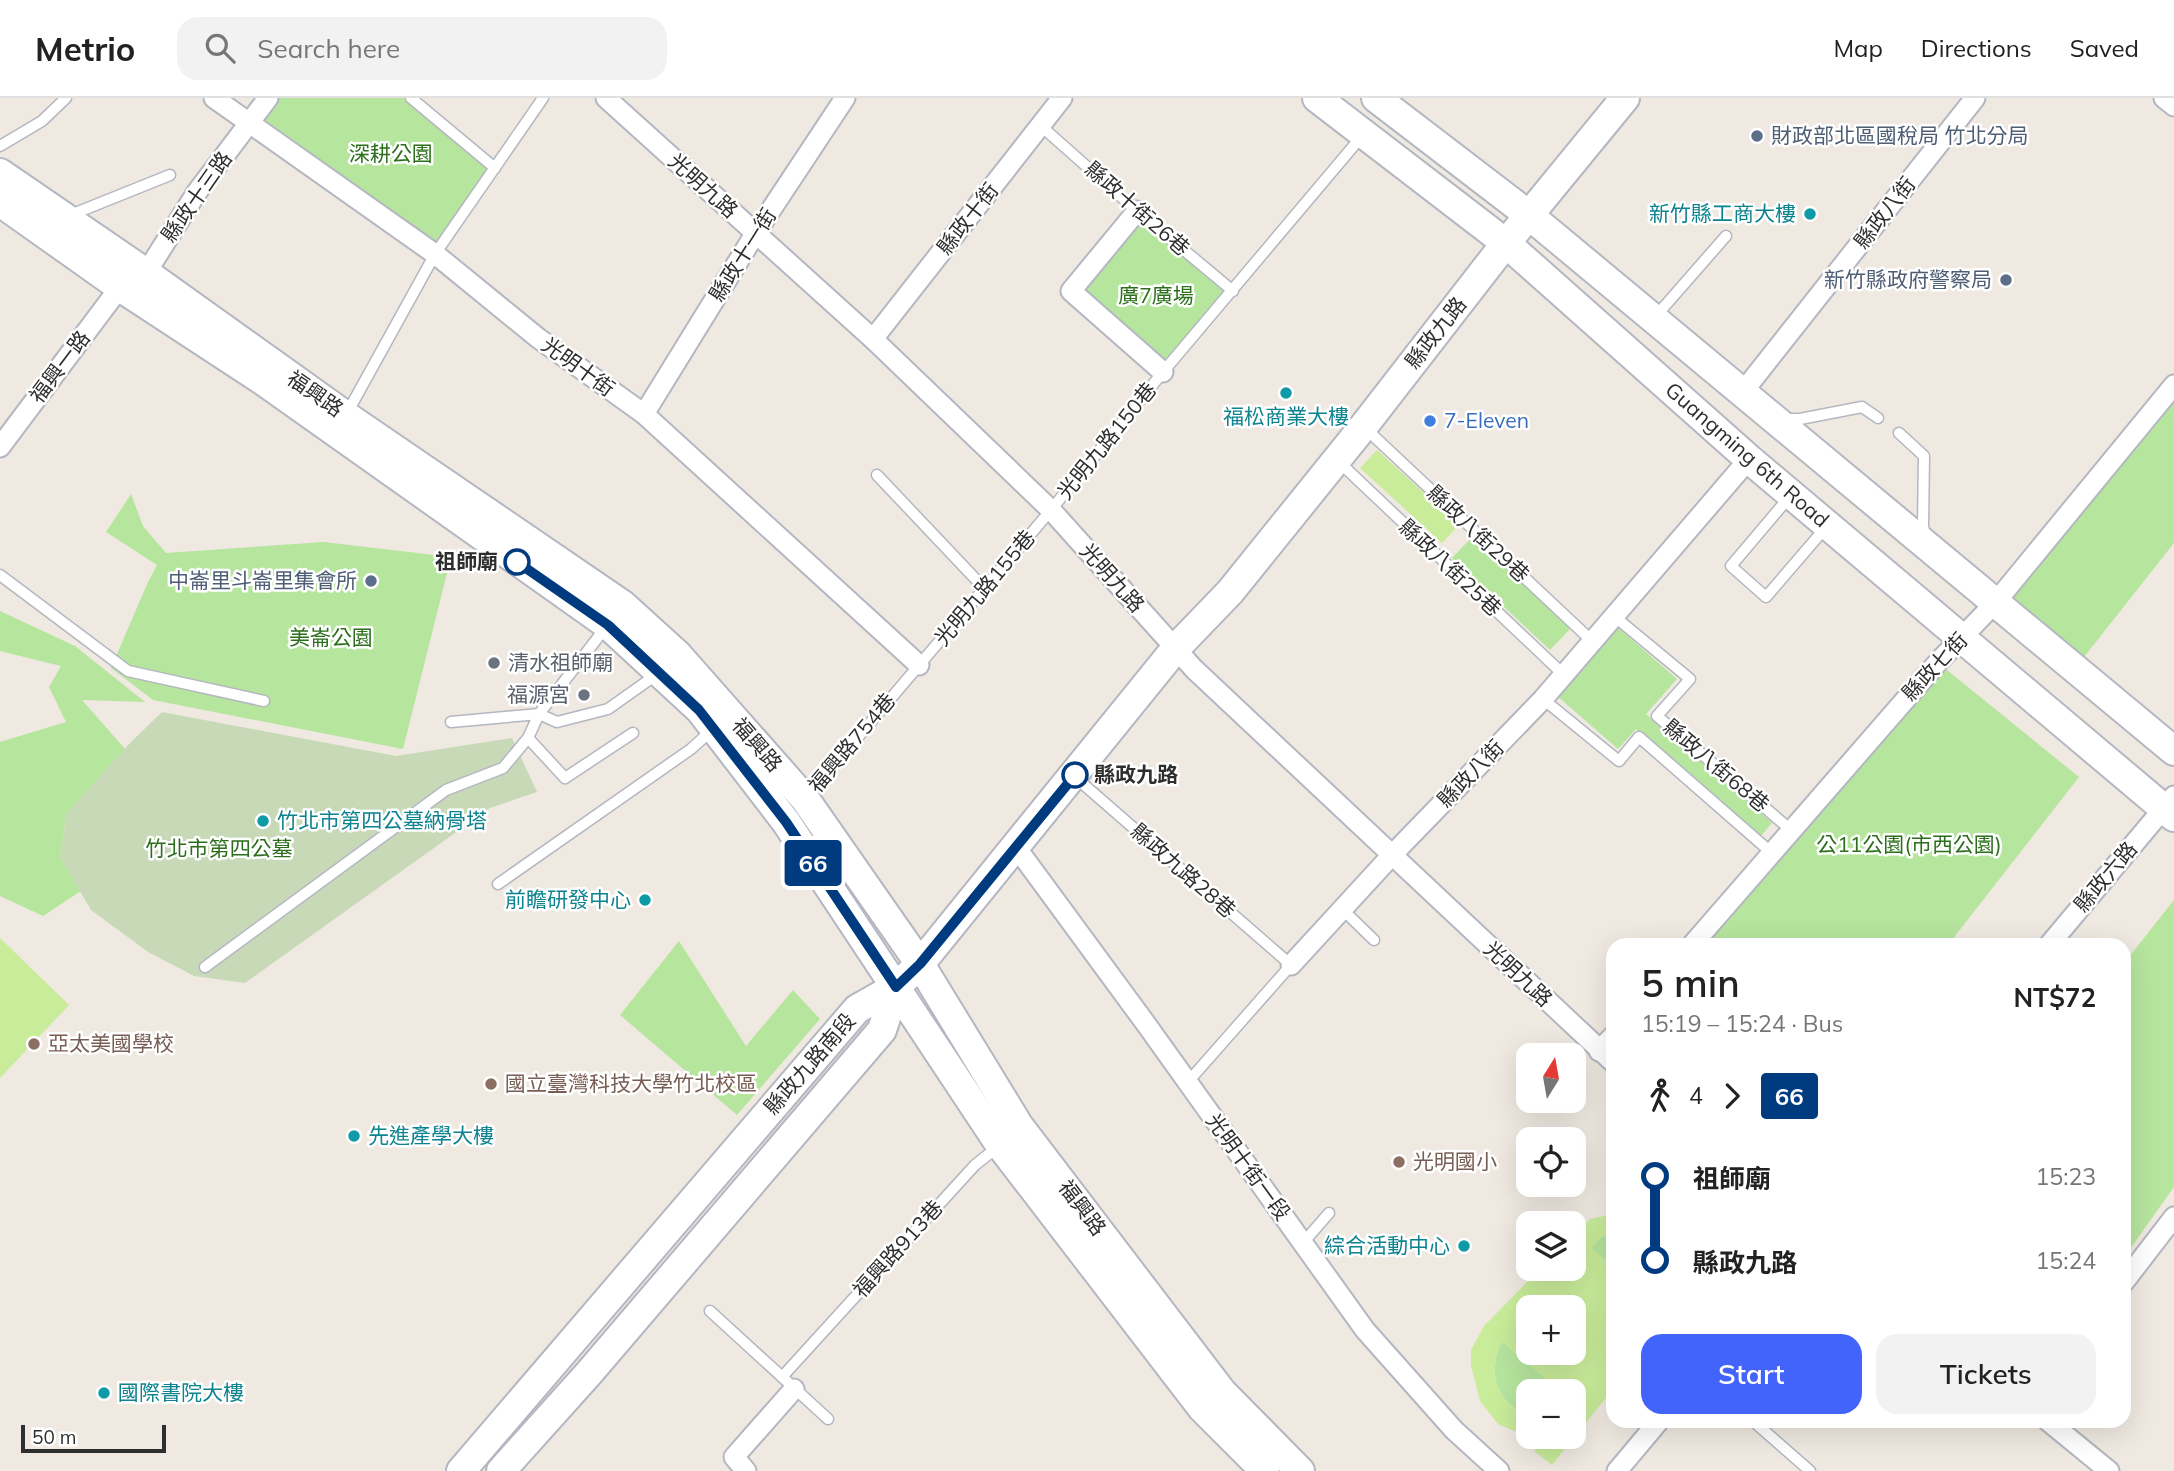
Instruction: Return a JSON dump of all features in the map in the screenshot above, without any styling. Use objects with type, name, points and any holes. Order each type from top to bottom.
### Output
[{"type":"street","name":"光明十街","points":[[214,98],[435,254],[538,338],[644,414],[919,665]]},
{"type":"street","name":"縣政十三路","points":[[120,287],[146,273],[197,192],[268,98]]},
{"type":"street","name":"光明九路","points":[[606,98],[873,339],[1051,510],[1194,669],[1606,1057]]},
{"type":"street","name":"縣政十一街","points":[[644,414],[755,234],[845,98]]},
{"type":"street","name":"縣政十街","points":[[873,339],[1062,98]]},
{"type":"street","name":"Guangming 6th Road","points":[[1317,98],[1507,244],[1791,495],[1961,639],[2170,807]]},
{"type":"street","name":"Guangming 6th Road","points":[[1376,98],[1530,216],[2174,751]]},
{"type":"street","name":"縣政九路","points":[[896,987],[920,964],[1176,648],[1230,592],[1625,98]]},
{"type":"street","name":"縣政八街","points":[[1742,393],[1975,98]]},
{"type":"street","points":[[2164,98],[2174,106]]},
{"type":"street","name":"福興路","points":[[0,173],[120,287],[262,380],[341,425]]},
{"type":"street","name":"福興路","points":[[0,202],[146,273],[341,425],[615,615],[668,663],[795,811],[920,964],[1010,1135],[1202,1408],[1265,1471]]},
{"type":"street","name":"光明九路150巷","points":[[1137,211],[1071,291],[1163,372]]},
{"type":"street","name":"福興一路","points":[[0,447],[120,287]]},
{"type":"street","name":"縣政七街","points":[[1698,938],[1939,661],[1995,603],[2174,385]]},
{"type":"street","name":"縣政八街","points":[[1291,965],[1392,855],[1543,699],[1749,459]]},
{"type":"street","name":"福興路","points":[[668,663],[714,728],[795,811],[896,987],[1010,1135],[1222,1392],[1300,1471]]},
{"type":"street","name":"縣政六路","points":[[2055,938],[2170,807]]},
{"type":"street","name":"光明十街一段","points":[[1016,847],[1365,1330],[1454,1430],[1499,1471]]},
{"type":"street","name":"縣政九路南段","points":[[471,1468],[857,1009],[896,987]]},
{"type":"street","name":"縣政九路南段","points":[[501,1471],[589,1373],[882,1030],[896,987]]},
{"type":"street","points":[[2131,1273],[2174,1217]]},
{"type":"street","name":"福興路913巷","points":[[746,1471],[734,1457],[788,1383]]},
{"type":"street","points":[[1617,1471],[1653,1428]]},
{"type":"street","points":[[2057,1428],[2109,1471]]},
{"type":"lane","points":[[0,146],[42,121],[66,98]]},
{"type":"lane","points":[[411,98],[495,169]]},
{"type":"lane","points":[[341,425],[435,254],[543,98]]},
{"type":"lane","name":"縣政十街26巷","points":[[1041,126],[1233,291]]},
{"type":"lane","name":"光明九路150巷","points":[[1051,510],[1363,134]]},
{"type":"lane","points":[[58,228],[170,175]]},
{"type":"lane","points":[[1653,319],[1726,236]]},
{"type":"lane","points":[[1773,418],[1800,419],[1862,407],[1878,418]]},
{"type":"lane","name":"縣政八街29巷","points":[[1363,427],[1592,641]]},
{"type":"lane","points":[[1899,433],[1924,456],[1923,526],[1927,546]]},
{"type":"lane","name":"縣政八街25巷","points":[[1337,460],[1564,675]]},
{"type":"lane","points":[[877,475],[985,588]]},
{"type":"lane","points":[[1791,495],[1731,566],[1766,597],[1828,525]]},
{"type":"lane","name":"光明九路155巷","points":[[919,665],[1051,510]]},
{"type":"lane","points":[[0,575],[128,671],[264,701]]},
{"type":"lane","points":[[205,967],[446,790],[503,768],[528,738],[539,714],[615,615]]},
{"type":"lane","name":"縣政八街68巷","points":[[1614,616],[1690,679],[1657,716],[1791,830]]},
{"type":"lane","points":[[451,722],[539,714],[557,722],[608,709],[668,663]]},
{"type":"lane","name":"福興路754巷","points":[[795,811],[919,665]]},
{"type":"lane","name":"縣政八街68巷","points":[[1543,699],[1619,761],[1639,737],[1773,854]]},
{"type":"lane","points":[[498,884],[691,749],[714,728]]},
{"type":"lane","points":[[528,738],[565,778],[633,733]]},
{"type":"lane","name":"縣政九路28巷","points":[[1074,776],[1291,965]]},
{"type":"lane","points":[[1342,909],[1374,940]]},
{"type":"lane","name":"縣政八街","points":[[1187,1083],[1291,965]]},
{"type":"lane","name":"福興路913巷","points":[[788,1383],[975,1165],[1010,1135]]},
{"type":"lane","points":[[1303,1243],[1329,1213]]},
{"type":"lane","points":[[709,1311],[828,1419]]},
{"type":"lane","points":[[1761,1428],[1810,1471]]},
{"type":"green space","name":"深耕公園","points":[[268,98],[411,98],[495,168],[435,254],[250,123]]},
{"type":"green space","name":"廣7廣場","points":[[1137,211],[1233,291],[1163,372],[1071,291]]},
{"type":"green space","points":[[2174,385],[2174,543],[2084,657],[2005,591]]},
{"type":"green space","points":[[1377,450],[1459,525],[1442,543],[1360,468]]},
{"type":"green space","name":"美崙公園","points":[[131,494],[143,526],[166,553],[324,542],[451,557],[403,749],[153,700],[111,668],[157,565],[106,532]]},
{"type":"green space","points":[[1473,536],[1571,628],[1550,650],[1452,558]]},
{"type":"green space","points":[[0,611],[75,646],[145,702],[82,700],[125,749],[67,813],[60,857],[81,891],[43,916],[0,896],[0,742],[66,722],[49,687],[61,666],[0,651]]},
{"type":"green space","points":[[1616,626],[1677,679],[1646,714],[1772,823],[1760,837],[1636,729],[1618,749],[1556,695]]},
{"type":"green space","name":"公11公園(市西公園)","points":[[1942,666],[2079,777],[1953,938],[1705,938]]},
{"type":"green space","name":"竹北市第四公墓","points":[[162,712],[396,756],[512,738],[537,792],[490,808],[245,983],[194,976],[148,952],[91,910],[60,857],[67,813]]},
{"type":"green space","points":[[2174,900],[2174,1187],[2131,1248],[2131,954]]},
{"type":"green space","points":[[0,938],[69,1005],[0,1078]]},
{"type":"green space","points":[[679,941],[746,1046],[793,990],[820,1019],[737,1115],[620,1015]]},
{"type":"green space","points":[[1606,1216],[1606,1235],[1601,1237],[1592,1248],[1606,1261],[1606,1398],[1586,1423],[1586,1379],[1546,1379],[1529,1365],[1586,1365],[1586,1295],[1516,1295],[1516,1354],[1502,1342],[1497,1353],[1495,1375],[1501,1394],[1516,1409],[1516,1432],[1498,1424],[1480,1401],[1471,1365],[1471,1350],[1484,1326],[1528,1281],[1586,1281],[1586,1223],[1590,1219]]},
{"type":"green space","points":[[1606,1235],[1606,1261],[1591,1248]]},
{"type":"green space","points":[[1502,1341],[1516,1353],[1516,1365],[1530,1365],[1546,1379],[1516,1379],[1516,1409],[1508,1403],[1497,1385],[1497,1352]]},
{"type":"green space","points":[[1536,1449],[1565,1449],[1552,1465],[1534,1451]]},
{"type":"bus line","name":"66","points":[[517,562],[608,625],[699,710],[786,822],[896,987],[920,964],[1075,775]]},
{"type":"place","name":"財政部北區國稅局 竹北分局","points":[[1757,136]]},
{"type":"place","name":"新竹縣工商大樓","points":[[1810,214]]},
{"type":"place","name":"新竹縣政府警察局","points":[[2006,280]]},
{"type":"place","name":"福松商業大樓","points":[[1286,393]]},
{"type":"place","name":"7-Eleven","points":[[1430,421]]},
{"type":"place","name":"祖師廟","points":[[517,562]]},
{"type":"place","name":"中崙里斗崙里集會所","points":[[371,581]]},
{"type":"place","name":"清水祖師廟","points":[[494,663]]},
{"type":"place","name":"福源宮","points":[[584,695]]},
{"type":"place","name":"縣政九路","points":[[1075,775]]},
{"type":"place","name":"竹北市第四公墓納骨塔","points":[[263,821]]},
{"type":"place","name":"前瞻研發中心","points":[[645,900]]},
{"type":"place","name":"亞太美國學校","points":[[34,1044]]},
{"type":"place","name":"國立臺灣科技大學竹北校區","points":[[491,1084]]},
{"type":"place","name":"先進產學大樓","points":[[354,1136]]},
{"type":"place","name":"光明國小","points":[[1399,1162]]},
{"type":"place","name":"綜合活動中心","points":[[1464,1246]]},
{"type":"place","name":"國際書院大樓","points":[[104,1393]]}]
